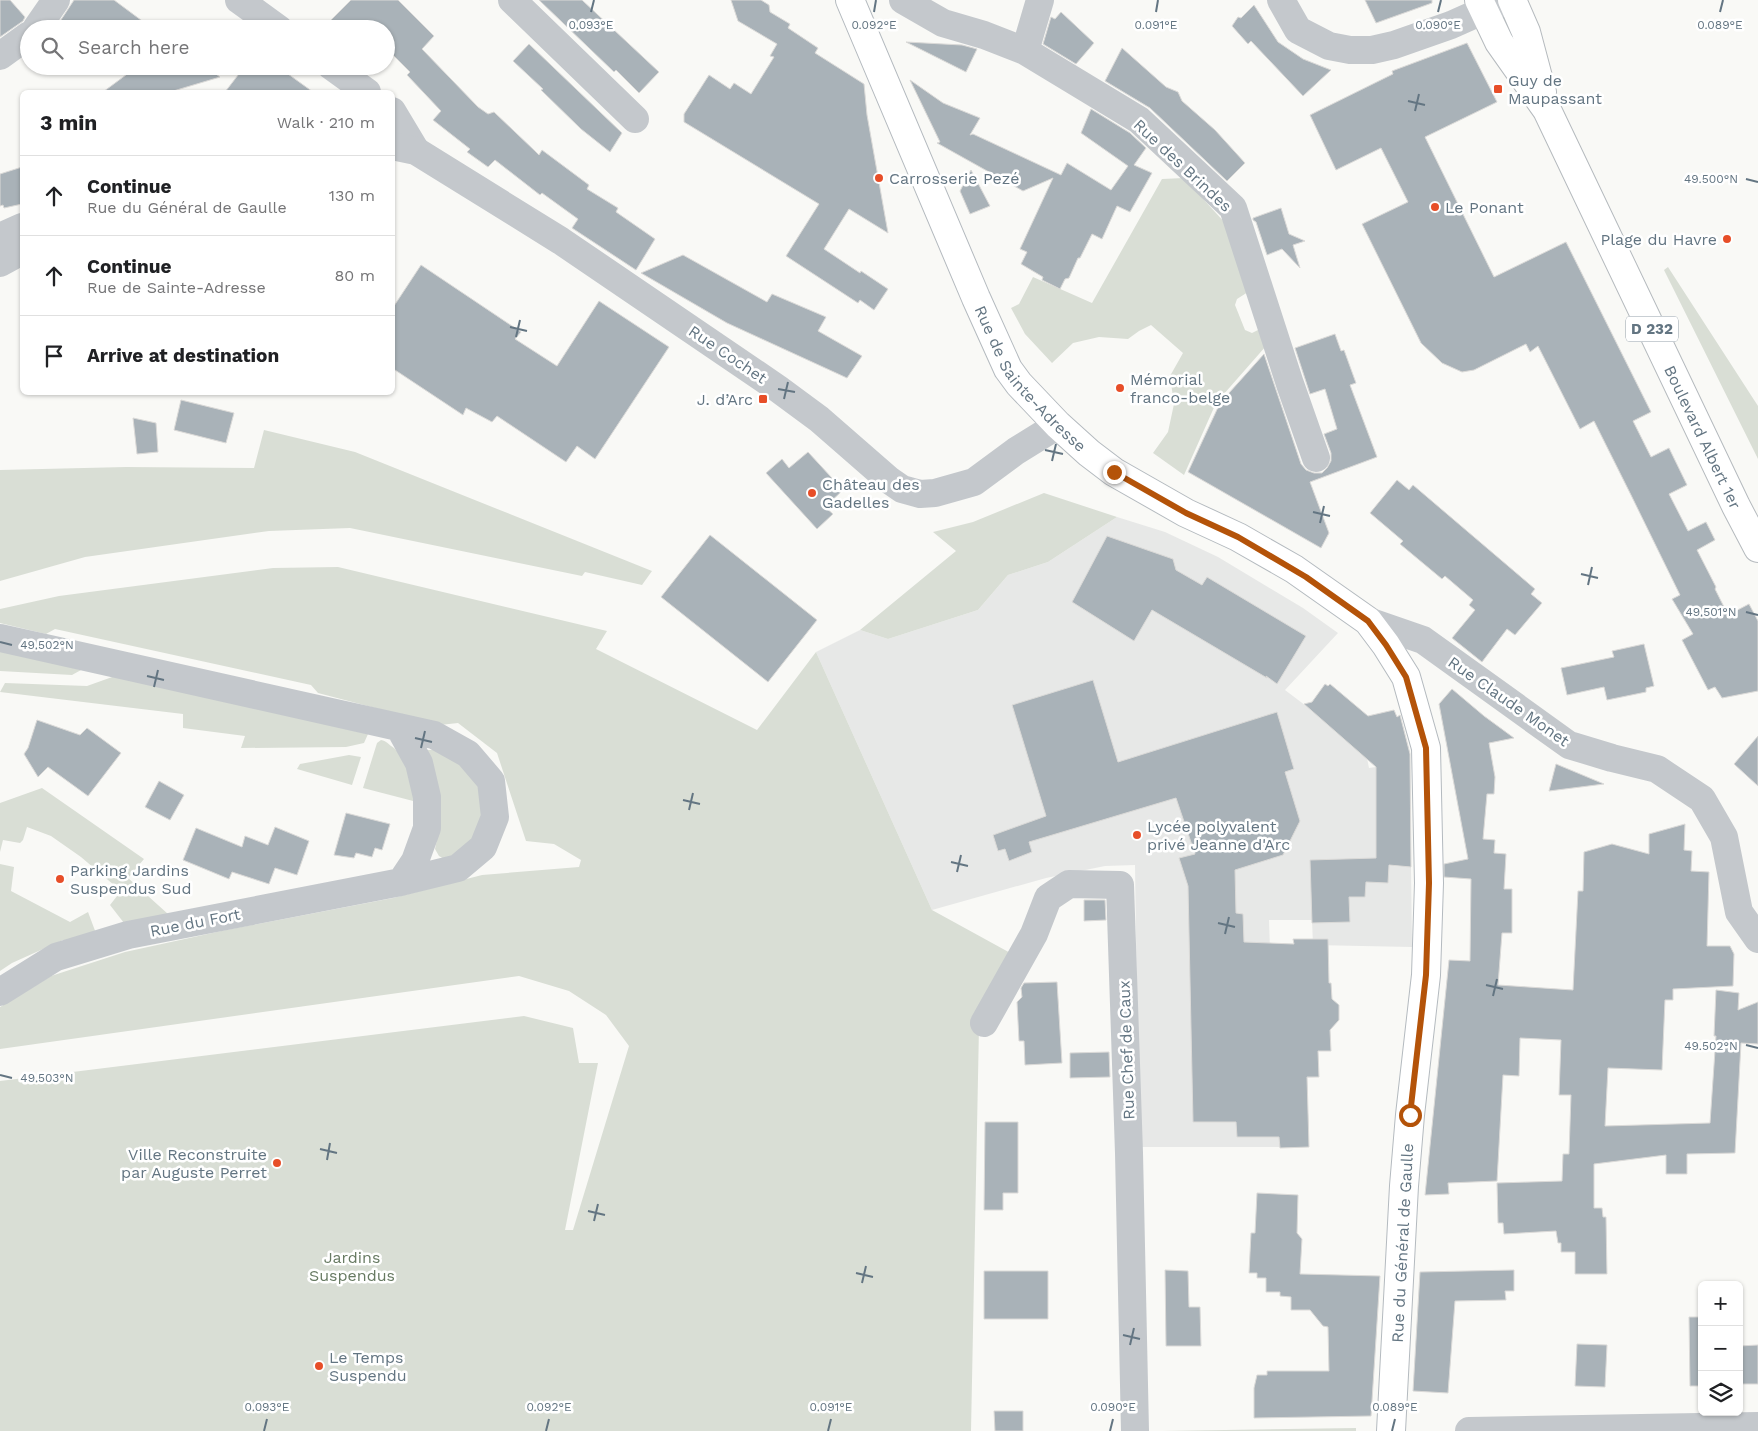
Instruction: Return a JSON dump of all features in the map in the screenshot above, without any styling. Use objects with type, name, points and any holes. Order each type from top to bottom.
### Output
[{"type":"main road","name":"Rue de Sainte-Adresse","points":[[850,0],[944,226],[1008,369],[1019,384],[1058,425],[1114,472],[1186,513],[1238,537],[1294,569],[1368,621]]},
{"type":"main road","name":"Boulevard Albert 1er","points":[[1512,0],[1526,32],[1547,110]]},
{"type":"main road","name":"Boulevard Albert 1er","points":[[1490,3],[1499,42],[1547,110],[1736,506],[1758,548]]},
{"type":"main road","name":"Rue du Général de Gaulle","points":[[1368,621],[1406,677],[1426,748],[1429,883],[1426,975],[1404,1186],[1391,1431]]},
{"type":"street","points":[[42,20],[56,0]]},
{"type":"street","points":[[239,0],[267,20]]},
{"type":"street","points":[[512,0],[635,120]]},
{"type":"street","name":"Rue des Brindes","points":[[903,0],[943,24],[984,35],[1025,51],[1139,120],[1233,208],[1316,458]]},
{"type":"street","points":[[1025,51],[1040,0]]},
{"type":"street","points":[[1281,0],[1298,30],[1330,46],[1350,50],[1372,50],[1394,45],[1452,25],[1490,3]]},
{"type":"street","points":[[0,56],[20,42]]},
{"type":"street","points":[[343,75],[364,90]]},
{"type":"street","points":[[395,120],[404,148]]},
{"type":"street","name":"Rue Cochet","points":[[404,148],[560,241],[777,388],[819,419],[889,480],[902,489],[920,494],[935,493],[974,482],[1016,451],[1058,425]]},
{"type":"street","points":[[0,237],[20,229]]},
{"type":"street","points":[[0,263],[20,252]]},
{"type":"street","name":"Rue Claude Monet","points":[[1368,621],[1423,640],[1569,745],[1656,769],[1702,799],[1724,837],[1739,912],[1758,939]]},
{"type":"street","name":"Rue du Fort","points":[[0,638],[434,736],[468,754],[491,781],[495,818],[483,847],[458,868],[401,882],[128,935],[56,957],[0,992]]},
{"type":"street","points":[[399,727],[419,763],[427,798],[427,828],[415,861],[401,882]]},
{"type":"street","name":"Rue Chef de Caux","points":[[984,1023],[1034,934],[1048,898],[1070,884],[1120,885],[1129,1143],[1135,1431]]},
{"type":"street","points":[[1469,1431],[1758,1426]]},
{"type":"shaded area","name":"Lycée polyvalent privé Jeanne d'Arc","points":[[1117,517],[1165,532],[1218,557],[1303,608],[1338,633],[1285,690],[1314,712],[1367,758],[1369,768],[1376,767],[1376,865],[1411,867],[1412,947],[1313,945],[1312,920],[1269,920],[1272,1006],[1319,1077],[1307,1078],[1309,1147],[1139,1147],[1135,865],[1105,866],[1046,878],[932,910],[816,652],[860,630],[888,639],[978,610],[1008,575],[1048,562]]},
{"type":"green space","points":[[1184,178],[1226,224],[1248,292],[1237,299],[1235,305],[1245,330],[1252,333],[1260,329],[1266,346],[1216,403],[1184,475],[1153,453],[1168,432],[1174,404],[1170,376],[1183,353],[1151,325],[1128,339],[1099,337],[1073,343],[1052,363],[1025,334],[1011,308],[1019,304],[1033,277],[1092,303],[1162,179]]},
{"type":"green space","points":[[1668,267],[1758,406],[1758,459],[1664,270]]},
{"type":"green space","points":[[264,430],[355,452],[652,571],[642,585],[585,572],[582,576],[350,528],[269,531],[85,557],[0,581],[0,470],[126,467],[254,468]]},
{"type":"green space","points":[[1044,493],[1117,517],[1048,562],[1008,575],[978,610],[888,639],[860,630],[956,551],[933,532],[973,522]]},
{"type":"green space","name":"Jardins Suspendus","points":[[338,567],[607,631],[596,649],[757,730],[816,652],[932,910],[1014,955],[979,1027],[971,1431],[0,1431],[0,1081],[524,1016],[573,1028],[579,1063],[598,1063],[565,1230],[573,1230],[629,1046],[606,1015],[569,991],[519,976],[0,1049],[0,1007],[51,976],[125,952],[226,930],[393,898],[482,875],[579,867],[581,860],[554,844],[526,841],[497,753],[458,723],[440,725],[318,693],[311,685],[55,629],[46,634],[0,623],[0,609],[59,596],[273,568]]},
{"type":"green space","points":[[0,649],[81,670],[72,675],[0,671]]},
{"type":"green space","points":[[115,676],[368,734],[364,743],[346,747],[241,748],[245,736],[183,728],[183,714],[0,692],[5,683],[87,686]]},
{"type":"green space","points":[[381,740],[394,748],[407,766],[417,802],[363,788],[377,743]]},
{"type":"green space","points":[[423,750],[433,750],[453,755],[478,779],[486,808],[475,843],[446,860],[439,856],[435,849],[439,830]]},
{"type":"green space","points":[[349,755],[361,757],[352,785],[297,769],[300,764]]},
{"type":"green space","points":[[42,788],[144,859],[128,878],[168,914],[124,923],[110,905],[121,891],[81,857],[51,836],[27,827],[23,840],[20,843],[3,840],[0,852],[0,803]]},
{"type":"green space","points":[[0,864],[14,867],[11,891],[70,922],[88,912],[97,936],[69,946],[63,940],[12,963],[0,971]]},
{"type":"green space","points":[[1356,1428],[1356,1431],[1162,1431]]},
{"type":"building","points":[[0,0],[10,0],[25,17],[24,20],[20,20],[20,23],[0,37]]},
{"type":"building","points":[[74,0],[114,0],[141,20],[61,20]]},
{"type":"building","points":[[351,0],[398,0],[434,36],[422,49],[478,107],[488,114],[494,112],[539,155],[542,150],[589,185],[587,189],[618,208],[616,212],[655,239],[636,270],[572,228],[578,219],[542,193],[540,195],[495,160],[488,167],[467,152],[470,149],[433,120],[441,111],[407,75],[410,72],[395,57],[395,20],[331,20]]},
{"type":"building","points":[[539,0],[582,0],[659,72],[639,93],[616,70],[614,72]]},
{"type":"building","points":[[731,0],[761,0],[769,5],[770,12],[790,24],[788,28],[818,48],[815,53],[864,84],[867,115],[888,233],[849,209],[824,249],[888,289],[874,310],[860,300],[858,303],[786,256],[819,204],[684,122],[684,114],[709,75],[730,89],[734,83],[751,94],[774,57],[770,56],[777,44],[738,21]]},
{"type":"building","points":[[1365,0],[1432,0],[1432,3],[1376,23]]},
{"type":"building","points":[[1254,5],[1278,42],[1303,59],[1331,70],[1303,96],[1251,41],[1248,44],[1232,26],[1238,17],[1241,18]]},
{"type":"building","points":[[1061,12],[1094,43],[1076,64],[1043,44],[1051,17],[1055,19]]},
{"type":"building","points":[[906,42],[962,45],[977,49],[966,72]]},
{"type":"building","points":[[1467,43],[1497,102],[1425,137],[1494,277],[1566,242],[1651,412],[1633,421],[1651,457],[1669,448],[1687,485],[1669,494],[1688,531],[1706,522],[1715,540],[1697,550],[1728,615],[1749,604],[1758,621],[1758,691],[1722,698],[1715,687],[1708,690],[1682,640],[1693,634],[1672,599],[1680,595],[1631,495],[1594,421],[1580,429],[1538,346],[1530,352],[1526,344],[1474,370],[1462,372],[1442,363],[1421,343],[1362,224],[1408,202],[1381,148],[1336,170],[1310,115],[1393,74],[1392,71]]},
{"type":"building","points":[[529,44],[622,133],[610,152],[581,129],[513,61]]},
{"type":"building","points":[[1122,48],[1166,87],[1178,92],[1182,101],[1215,130],[1245,163],[1227,181],[1150,108],[1105,81]]},
{"type":"building","points":[[126,75],[217,75],[220,77],[177,90],[106,90]]},
{"type":"building","points":[[238,75],[289,75],[310,90],[227,90]]},
{"type":"building","points":[[910,80],[943,103],[980,118],[970,135],[973,134],[1061,175],[1067,163],[1111,190],[1128,166],[1081,133],[1091,109],[1130,133],[1146,148],[1134,165],[1152,173],[1130,212],[1117,206],[1102,239],[1092,234],[1069,278],[1065,279],[1060,289],[1042,280],[1043,277],[1021,264],[1027,252],[1020,249],[1053,178],[1023,191],[937,143],[940,142]]},
{"type":"building","points":[[20,168],[20,204],[4,208],[3,205],[0,206],[0,174]]},
{"type":"building","points":[[971,170],[990,206],[970,214],[960,191]]},
{"type":"building","points":[[1281,208],[1289,234],[1305,241],[1293,245],[1300,268],[1282,249],[1267,255],[1256,222],[1253,220],[1253,218]]},
{"type":"building","points":[[683,255],[767,302],[772,294],[826,317],[818,331],[862,356],[847,378],[727,323],[641,273]]},
{"type":"building","points":[[421,265],[521,332],[515,339],[557,366],[599,301],[669,347],[595,459],[577,446],[566,462],[497,416],[492,422],[466,408],[463,415],[395,370],[395,304]]},
{"type":"building","points":[[1335,334],[1341,351],[1344,350],[1356,383],[1350,385],[1377,457],[1310,482],[1329,533],[1321,548],[1188,472],[1220,403],[1264,354],[1301,464],[1306,470],[1322,473],[1331,461],[1331,453],[1324,434],[1337,429],[1325,389],[1310,394],[1295,348]]},
{"type":"building","points":[[181,400],[234,413],[226,443],[174,430]]},
{"type":"building","points":[[133,418],[156,423],[158,452],[137,454]]},
{"type":"building","name":"Château des Gadelles","points":[[808,452],[843,490],[825,507],[833,514],[817,529],[766,473],[782,459],[789,468]]},
{"type":"building","points":[[1397,480],[1409,490],[1413,485],[1535,589],[1531,594],[1542,603],[1515,635],[1507,629],[1482,662],[1452,638],[1475,610],[1469,605],[1473,600],[1445,576],[1442,579],[1400,544],[1403,541],[1370,513]]},
{"type":"building","points":[[710,535],[817,620],[768,682],[661,597]]},
{"type":"building","points":[[1107,536],[1173,559],[1176,570],[1202,585],[1207,577],[1306,636],[1277,684],[1152,610],[1134,641],[1072,602]]},
{"type":"building","points":[[1644,644],[1654,686],[1646,688],[1646,692],[1607,700],[1604,687],[1567,695],[1561,668],[1614,657],[1612,651]]},
{"type":"building","points":[[1093,680],[1118,762],[1277,712],[1294,769],[1285,772],[1300,821],[1283,855],[1235,870],[1236,913],[1243,914],[1244,942],[1294,944],[1293,939],[1328,939],[1329,983],[1331,983],[1332,999],[1339,1005],[1339,1020],[1330,1030],[1331,1051],[1318,1051],[1319,1077],[1307,1077],[1309,1147],[1280,1148],[1279,1137],[1237,1137],[1236,1122],[1193,1122],[1188,886],[1179,858],[1195,854],[1176,798],[1029,842],[1032,852],[1009,861],[1005,849],[998,851],[993,835],[1046,816],[1012,705]]},
{"type":"building","points":[[1325,684],[1328,686],[1330,684],[1368,716],[1394,710],[1397,717],[1400,715],[1410,754],[1411,867],[1389,865],[1388,883],[1366,882],[1365,897],[1349,897],[1350,922],[1312,923],[1310,860],[1376,858],[1376,767],[1304,704],[1312,702]]},
{"type":"building","points":[[1452,689],[1514,738],[1489,743],[1495,777],[1494,794],[1487,794],[1483,839],[1495,840],[1494,853],[1506,854],[1504,889],[1512,889],[1512,933],[1502,933],[1498,985],[1573,990],[1578,891],[1583,891],[1584,852],[1612,844],[1649,854],[1649,834],[1685,824],[1684,850],[1692,851],[1691,871],[1709,872],[1707,946],[1730,946],[1734,954],[1733,986],[1673,989],[1673,1000],[1665,1000],[1662,1070],[1608,1068],[1605,1126],[1710,1123],[1716,1036],[1714,1036],[1716,990],[1739,993],[1738,1010],[1758,1002],[1758,1044],[1741,1043],[1735,1153],[1687,1154],[1687,1174],[1666,1174],[1666,1155],[1594,1164],[1594,1208],[1602,1208],[1603,1217],[1606,1217],[1607,1274],[1575,1274],[1575,1252],[1561,1252],[1561,1243],[1558,1243],[1556,1231],[1504,1234],[1503,1223],[1498,1223],[1497,1183],[1562,1181],[1563,1154],[1569,1154],[1571,1095],[1559,1095],[1561,1040],[1520,1038],[1519,1076],[1503,1075],[1497,1181],[1448,1183],[1449,1194],[1425,1195],[1449,960],[1470,961],[1471,879],[1444,877],[1444,864],[1468,859],[1439,704]]},
{"type":"building","points":[[37,720],[80,735],[87,728],[121,753],[88,796],[48,767],[38,777],[24,754],[28,748]]},
{"type":"building","points":[[1758,736],[1758,786],[1734,764]]},
{"type":"building","points":[[1556,764],[1604,784],[1549,791]]},
{"type":"building","points":[[159,781],[184,795],[170,820],[145,807]]},
{"type":"building","points":[[346,813],[390,824],[382,850],[375,848],[372,857],[356,853],[354,858],[334,855]]},
{"type":"building","points":[[275,827],[309,841],[297,875],[275,868],[269,884],[232,872],[229,879],[183,860],[196,828],[242,847],[245,836],[268,845]]},
{"type":"building","points":[[1084,900],[1105,900],[1106,920],[1084,921]]},
{"type":"building","points":[[1057,982],[1062,1063],[1025,1065],[1024,1041],[1019,1041],[1017,1002],[1022,997],[1021,988],[1024,983]]},
{"type":"building","points":[[1109,1052],[1110,1077],[1070,1078],[1070,1053]]},
{"type":"building","points":[[985,1122],[1018,1122],[1018,1193],[1003,1193],[1003,1210],[984,1210]]},
{"type":"building","points":[[1257,1193],[1298,1195],[1297,1233],[1302,1239],[1300,1274],[1380,1276],[1371,1416],[1254,1418],[1254,1388],[1257,1375],[1267,1375],[1267,1371],[1329,1371],[1328,1327],[1323,1326],[1310,1310],[1291,1310],[1291,1297],[1280,1296],[1280,1292],[1266,1292],[1266,1278],[1257,1278],[1257,1273],[1249,1273],[1251,1233],[1255,1233]]},
{"type":"building","points":[[1165,1270],[1188,1271],[1189,1307],[1200,1307],[1201,1346],[1166,1346]]},
{"type":"building","points":[[1514,1270],[1514,1291],[1505,1291],[1506,1300],[1455,1301],[1448,1393],[1413,1391],[1420,1272]]},
{"type":"building","points":[[984,1271],[1048,1271],[1048,1319],[984,1319]]},
{"type":"building","points":[[1689,1317],[1698,1317],[1698,1386],[1690,1386]]},
{"type":"building","points":[[1577,1344],[1607,1345],[1605,1387],[1575,1386]]},
{"type":"building","points":[[1758,1345],[1758,1384],[1743,1384],[1743,1346]]},
{"type":"building","points":[[994,1411],[1023,1411],[1023,1431],[995,1431]]},
{"type":"place","name":"Guy de Maupassant","points":[[1498,89]]},
{"type":"place","name":"Carrosserie Pezé","points":[[879,178]]},
{"type":"place","name":"Le Ponant","points":[[1435,207]]},
{"type":"place","name":"Plage du Havre","points":[[1727,239]]},
{"type":"place","name":"Mémorial franco-belge","points":[[1120,388]]},
{"type":"place","name":"J. d’Arc","points":[[763,399]]},
{"type":"place","name":"Château des Gadelles","points":[[812,493]]},
{"type":"place","name":"Lycée polyvalent privé Jeanne d'Arc","points":[[1137,835]]},
{"type":"place","name":"Parking Jardins Suspendus Sud","points":[[60,879]]},
{"type":"place","name":"Ville Reconstruite par Auguste Perret","points":[[277,1163]]},
{"type":"place","name":"Le Temps Suspendu","points":[[319,1366]]},
{"type":"route","points":[[1114,472],[1186,513],[1238,537],[1306,577],[1368,621],[1406,677],[1426,748],[1429,883],[1426,975],[1410,1115]]}]
